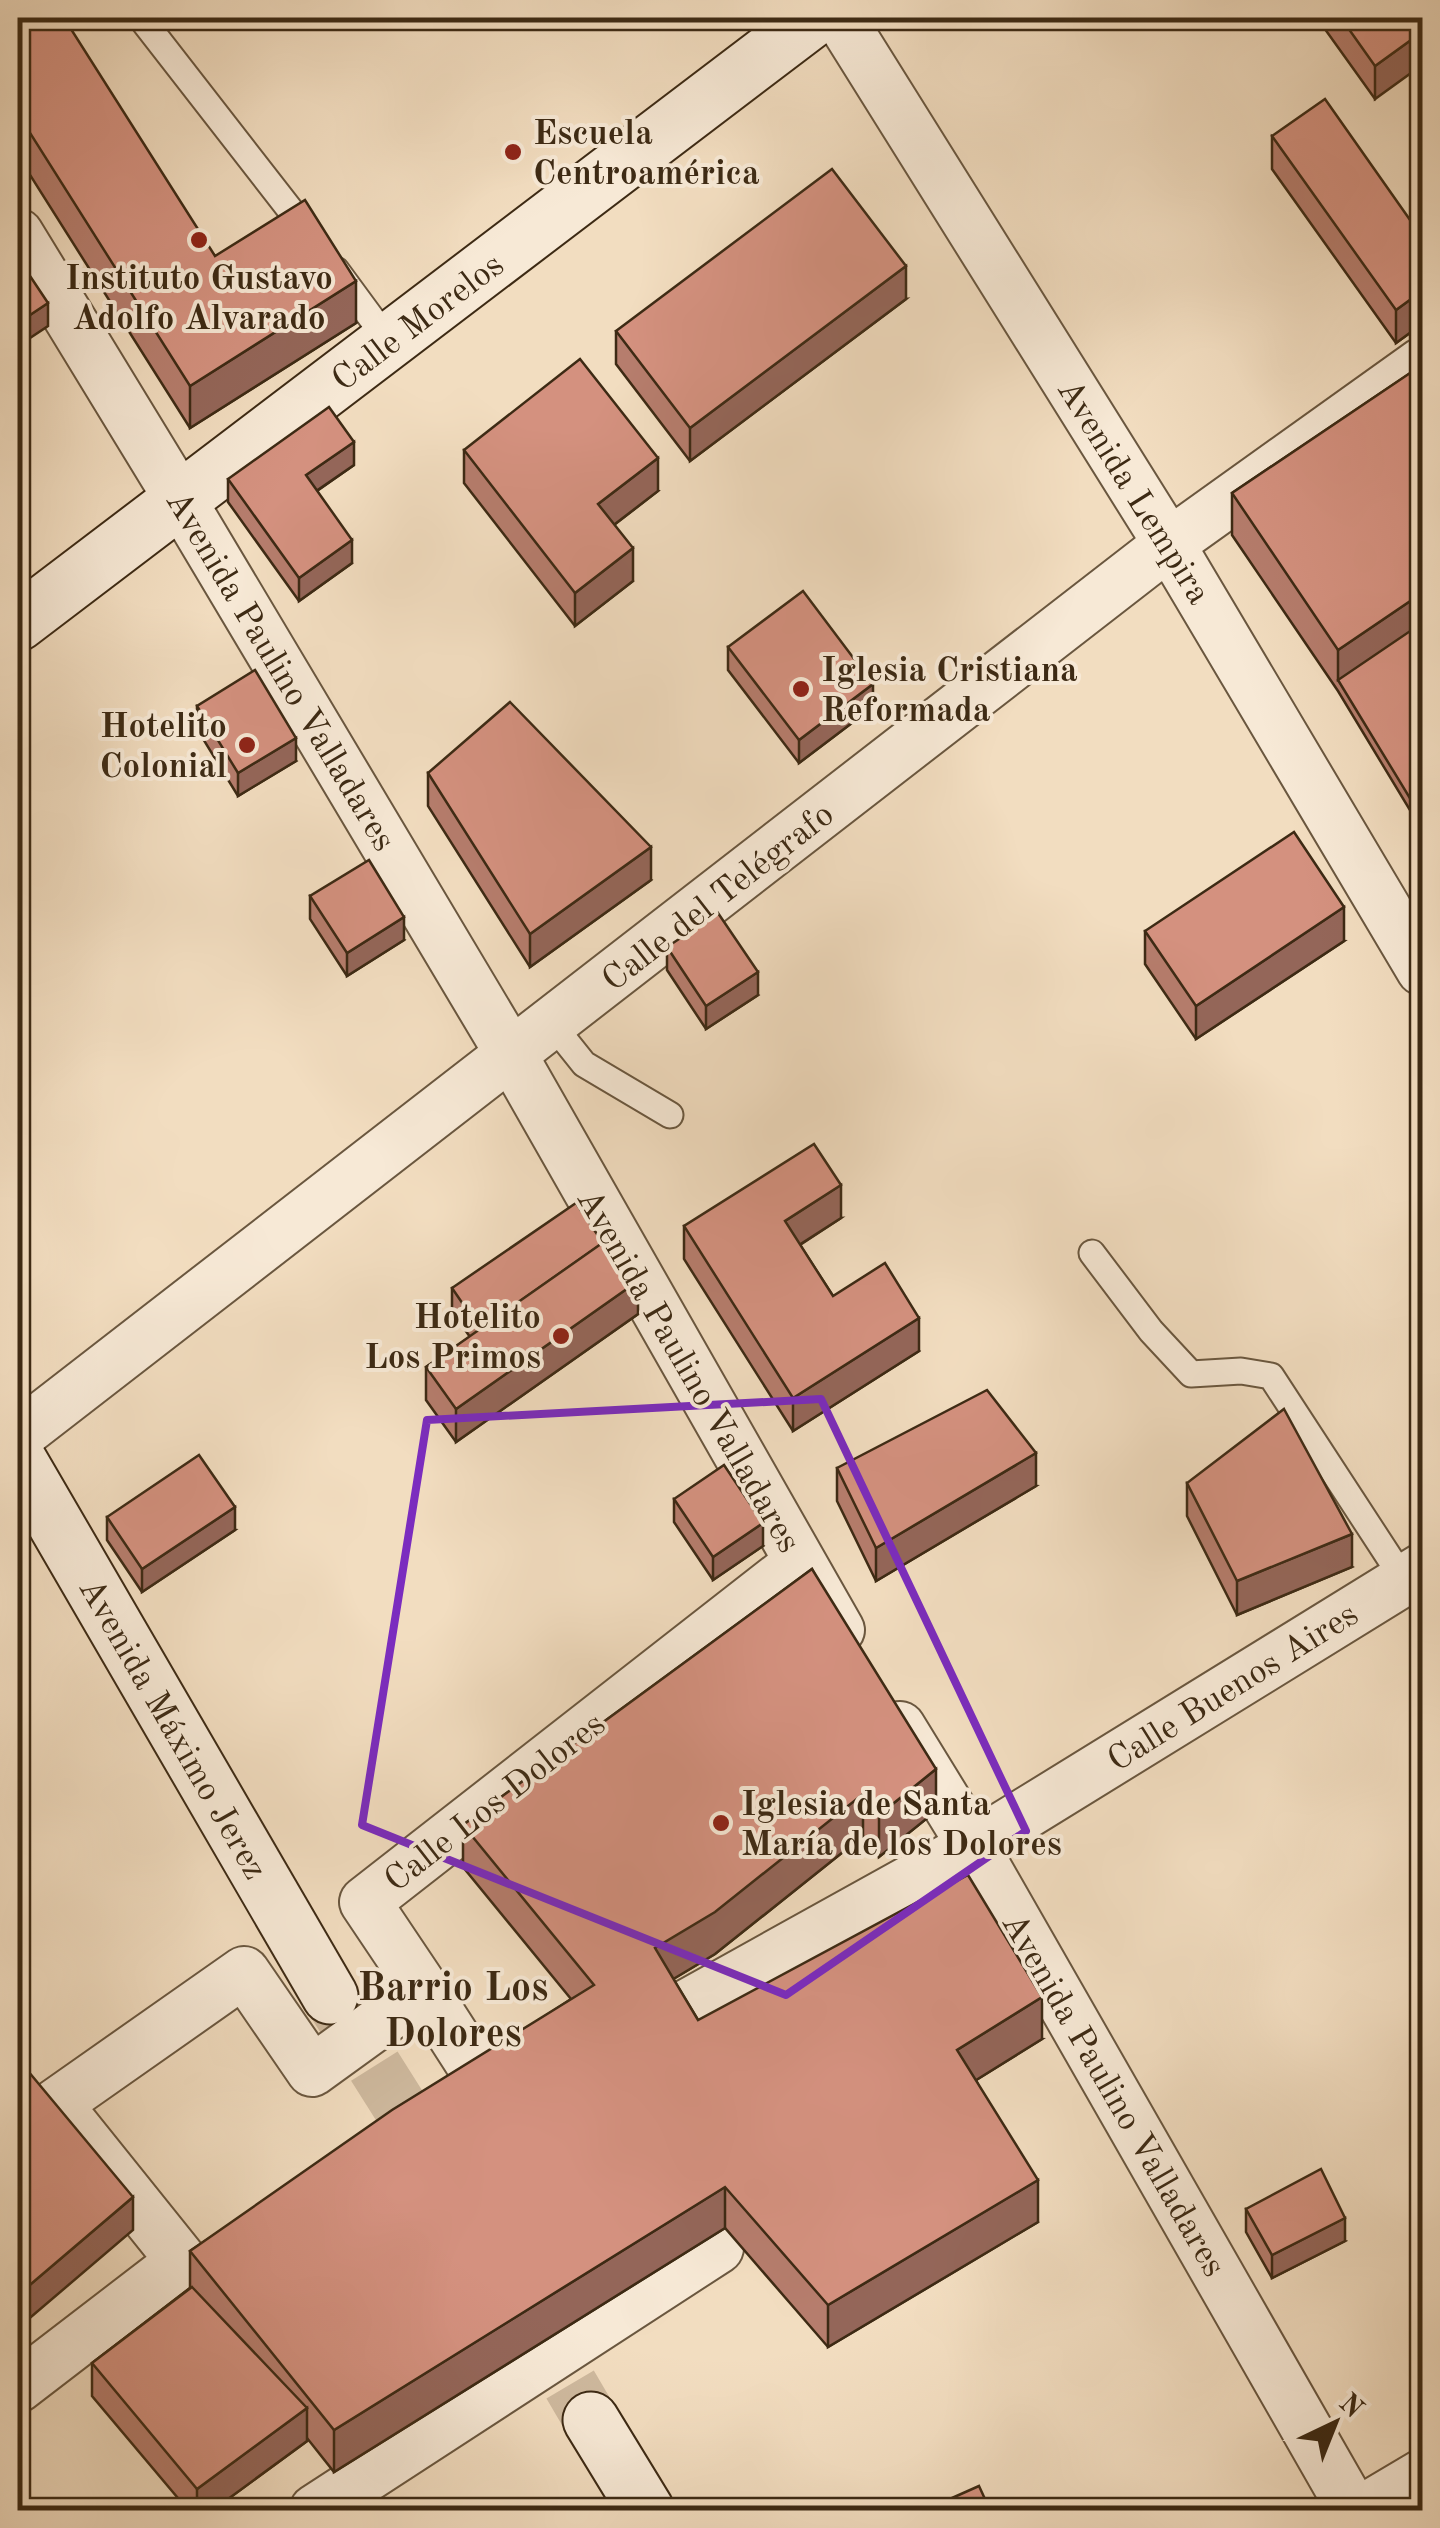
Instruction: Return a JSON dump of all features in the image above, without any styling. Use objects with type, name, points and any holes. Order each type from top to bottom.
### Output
[{"type":"main road","name":"Calle Morelos","points":[[21,613],[181,501],[814,18]]},
{"type":"main road","name":"Avenida Máximo Jerez","points":[[18,1460],[330,1996]]},
{"type":"main road","points":[[591,2420],[646,2510]]},
{"type":"street","name":"Avenida Lempira","points":[[840,18],[1169,544],[1422,970]]},
{"type":"street","name":"Avenida Paulino Valladares","points":[[18,234],[512,1056],[799,1563],[974,1846],[1353,2510]]},
{"type":"street","name":"Calle del Telégrafo","points":[[18,1436],[1169,544],[1422,363]]},
{"type":"street","name":"Calle Los Dolores","points":[[558,2038],[485,2086],[365,1902],[799,1563]]},
{"type":"street","name":"Calle Buenos Aires","points":[[676,2011],[974,1846],[1413,1575]]},
{"type":"street","points":[[18,2386],[182,2261],[56,2104],[244,1972],[312,2071],[424,1990]]},
{"type":"street","points":[[316,2510],[718,2248]]},
{"type":"street","points":[[1363,2510],[1422,2475]]},
{"type":"lane","points":[[141,18],[389,342]]},
{"type":"lane","points":[[552,1024],[584,1064],[670,1114]]},
{"type":"lane","points":[[1092,1253],[1191,1374],[1241,1371],[1271,1376],[1413,1575]]},
{"type":"highlighted area","points":[[821,1399],[1026,1831],[786,1995],[362,1825],[427,1420]]},
{"type":"building","points":[[64,18],[215,256],[305,200],[356,281],[190,386],[18,114],[18,21]]},
{"type":"building","points":[[1341,18],[1422,18],[1422,32],[1375,66]]},
{"type":"building","points":[[1325,99],[1422,237],[1422,291],[1396,310],[1272,136]]},
{"type":"building","points":[[832,169],[906,266],[690,428],[616,331]]},
{"type":"building","points":[[18,258],[48,303],[18,323]]},
{"type":"building","points":[[580,359],[658,458],[598,504],[633,548],[575,593],[464,450]]},
{"type":"building","points":[[1422,365],[1422,593],[1338,650],[1232,493]]},
{"type":"building","points":[[329,407],[354,442],[306,475],[352,540],[299,578],[228,479]]},
{"type":"building","name":"Iglesia Cristiana Reformada","points":[[803,591],[873,684],[799,740],[728,647]]},
{"type":"building","points":[[1422,623],[1422,818],[1338,680]]},
{"type":"building","name":"Hotelito Colonial","points":[[255,670],[296,738],[238,773],[197,706]]},
{"type":"building","points":[[510,702],[651,847],[530,934],[428,773]]},
{"type":"building","points":[[1294,832],[1344,907],[1196,1006],[1145,931]]},
{"type":"building","points":[[369,860],[404,917],[347,953],[310,896]]},
{"type":"building","points":[[718,913],[758,972],[706,1006],[667,947]]},
{"type":"building","points":[[814,1144],[841,1185],[785,1221],[833,1296],[885,1263],[919,1318],[793,1398],[684,1226]]},
{"type":"building","points":[[576,1203],[603,1243],[480,1329],[452,1288]]},
{"type":"building","points":[[608,1239],[638,1281],[456,1409],[426,1367]]},
{"type":"building","points":[[987,1390],[1036,1453],[876,1548],[837,1468]]},
{"type":"building","points":[[1284,1409],[1352,1534],[1237,1581],[1187,1483]]},
{"type":"building","points":[[199,1455],[235,1507],[142,1569],[107,1517]]},
{"type":"building","points":[[724,1465],[763,1523],[713,1557],[674,1499]]},
{"type":"building","points":[[812,1569],[936,1769],[879,1815],[863,1794],[715,1912],[655,1948],[698,2020],[968,1875],[1042,1997],[957,2050],[1038,2180],[828,2305],[725,2187],[334,2430],[190,2251],[392,2110],[594,1985],[463,1825]]},
{"type":"building","points":[[18,2059],[133,2197],[18,2295]]},
{"type":"building","points":[[1321,2169],[1345,2218],[1272,2255],[1246,2209]]},
{"type":"building","points":[[192,2287],[307,2408],[197,2489],[92,2363]]},
{"type":"building","points":[[979,2486],[990,2510],[925,2510]]},
{"type":"building","points":[[18,2491],[32,2510],[18,2510]]},
{"type":"tunnel","points":[[330,1996],[438,2167]]},
{"type":"tunnel","points":[[528,2313],[591,2420]]},
{"type":"place","name":"Escuela Centroamérica","points":[[513,152]]},
{"type":"place","name":"Instituto Gustavo Adolfo Alvarado","points":[[199,240]]},
{"type":"place","name":"Iglesia Cristiana Reformada","points":[[801,689]]},
{"type":"place","name":"Hotelito Colonial","points":[[247,745]]},
{"type":"place","name":"Hotelito Los Primos","points":[[561,1336]]},
{"type":"place","name":"Iglesia de Santa María de los Dolores","points":[[721,1823]]},
{"type":"district","name":"Barrio Los Dolores","points":[[453,2009]]}]
